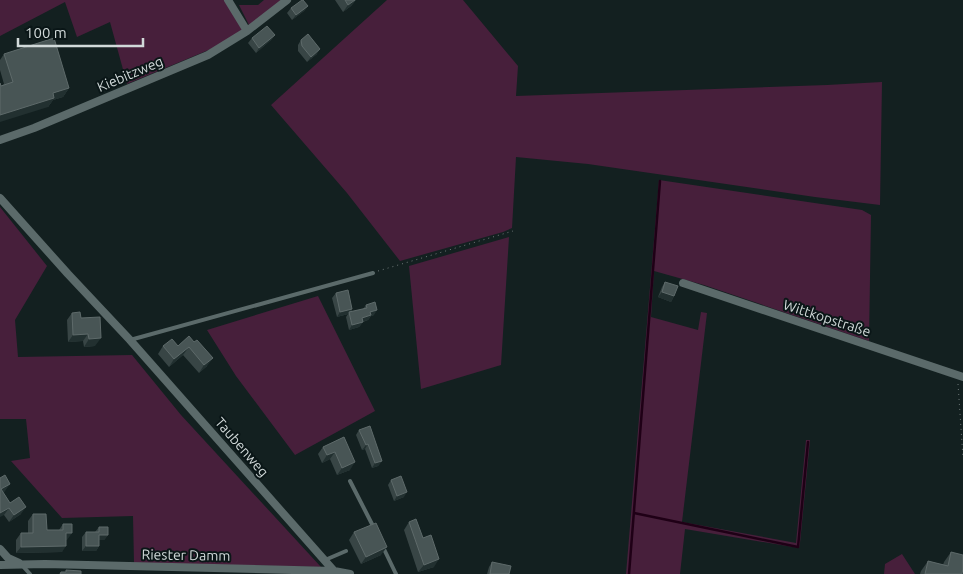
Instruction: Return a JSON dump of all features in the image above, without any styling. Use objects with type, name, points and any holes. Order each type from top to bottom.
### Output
[{"type":"street","points":[[228,0],[247,31]]},
{"type":"street","name":"Kiebitzweg","points":[[0,140],[34,128],[208,55],[247,31],[287,0]]},
{"type":"street","name":"Taubenweg","points":[[0,198],[130,340],[334,571]]},
{"type":"street","name":"Wittkopstraße","points":[[683,283],[960,376]]},
{"type":"street","points":[[0,549],[8,558],[21,564]]},
{"type":"street","name":"Riester Damm","points":[[0,564],[334,571],[350,574]]},
{"type":"lane","points":[[130,340],[373,272]]},
{"type":"lane","points":[[350,480],[377,535]]},
{"type":"lane","points":[[381,543],[396,574]]},
{"type":"lane","points":[[326,560],[346,551]]},
{"type":"lane","points":[[21,564],[30,574]]},
{"type":"path","points":[[373,272],[513,231]]},
{"type":"path","points":[[960,376],[963,458]]},
{"type":"shaded area","points":[[0,0],[225,0],[243,31],[211,49],[127,84],[110,22],[77,37],[65,2],[0,36]]},
{"type":"shaded area","points":[[264,0],[284,0],[250,27],[239,5],[258,5]]},
{"type":"shaded area","points":[[387,0],[463,0],[518,66],[516,96],[882,82],[880,205],[588,164],[516,157],[512,228],[400,261],[347,193],[271,105]]},
{"type":"shaded area","points":[[659,180],[862,210],[871,215],[869,341],[704,285],[654,271],[651,317],[698,330],[701,312],[707,313],[682,522],[796,543],[806,440],[810,440],[799,548],[685,529],[680,574],[626,574]]},
{"type":"shaded area","points":[[0,207],[47,266],[15,320],[18,357],[132,355],[181,415],[321,567],[134,563],[133,516],[62,518],[11,461],[30,458],[26,419],[0,419]]},
{"type":"shaded area","points":[[509,237],[501,365],[421,389],[409,266]]},
{"type":"shaded area","points":[[318,296],[375,411],[295,455],[236,376],[207,330]]},
{"type":"shaded area","points":[[902,554],[915,574],[884,574],[885,564]]},
{"type":"building","points":[[302,0],[308,6],[296,15],[291,8]]},
{"type":"building","points":[[345,0],[355,0],[348,5]]},
{"type":"building","points":[[267,26],[275,35],[259,48],[252,38]]},
{"type":"building","points":[[308,34],[320,49],[311,57],[302,46],[301,40]]},
{"type":"building","points":[[54,38],[69,88],[53,93],[54,98],[0,115],[0,83],[1,86],[13,82],[4,54]]},
{"type":"building","points":[[665,282],[678,286],[674,296],[662,292]]},
{"type":"building","points":[[348,290],[352,309],[340,312],[336,293]]},
{"type":"building","points":[[375,302],[377,310],[370,312],[371,315],[362,318],[363,322],[352,325],[349,312],[367,308],[366,305]]},
{"type":"building","points":[[80,312],[81,318],[100,317],[101,338],[89,339],[88,334],[73,335],[72,313]]},
{"type":"building","points":[[189,336],[194,342],[197,340],[213,358],[204,365],[189,347],[174,359],[163,346],[172,339],[178,346]]},
{"type":"building","points":[[370,426],[382,461],[375,463],[368,444],[366,445],[359,430]]},
{"type":"building","points":[[344,437],[355,462],[342,468],[335,452],[327,455],[323,447]]},
{"type":"building","points":[[5,475],[10,484],[1,489],[10,503],[19,497],[26,507],[14,515],[9,508],[0,513],[0,478]]},
{"type":"building","points":[[401,476],[407,492],[397,496],[391,480]]},
{"type":"building","points":[[33,514],[46,514],[47,530],[63,530],[63,524],[72,524],[72,533],[66,533],[66,546],[21,547],[21,533],[33,533]]},
{"type":"building","points":[[416,519],[423,538],[431,535],[439,559],[424,565],[409,522]]},
{"type":"building","points":[[376,523],[387,547],[366,557],[354,532]]},
{"type":"building","points":[[99,527],[108,527],[108,535],[99,535],[99,546],[86,546],[86,532],[99,532]]},
{"type":"building","points":[[951,552],[963,555],[962,574],[925,574],[928,561],[948,566]]},
{"type":"building","points":[[492,562],[511,566],[509,574],[490,574]]},
{"type":"building","points":[[66,570],[81,571],[81,574],[60,574],[61,572],[66,572]]},
{"type":"waterway","points":[[629,574],[660,181]]},
{"type":"waterway","points":[[634,513],[798,547],[808,442]]}]
